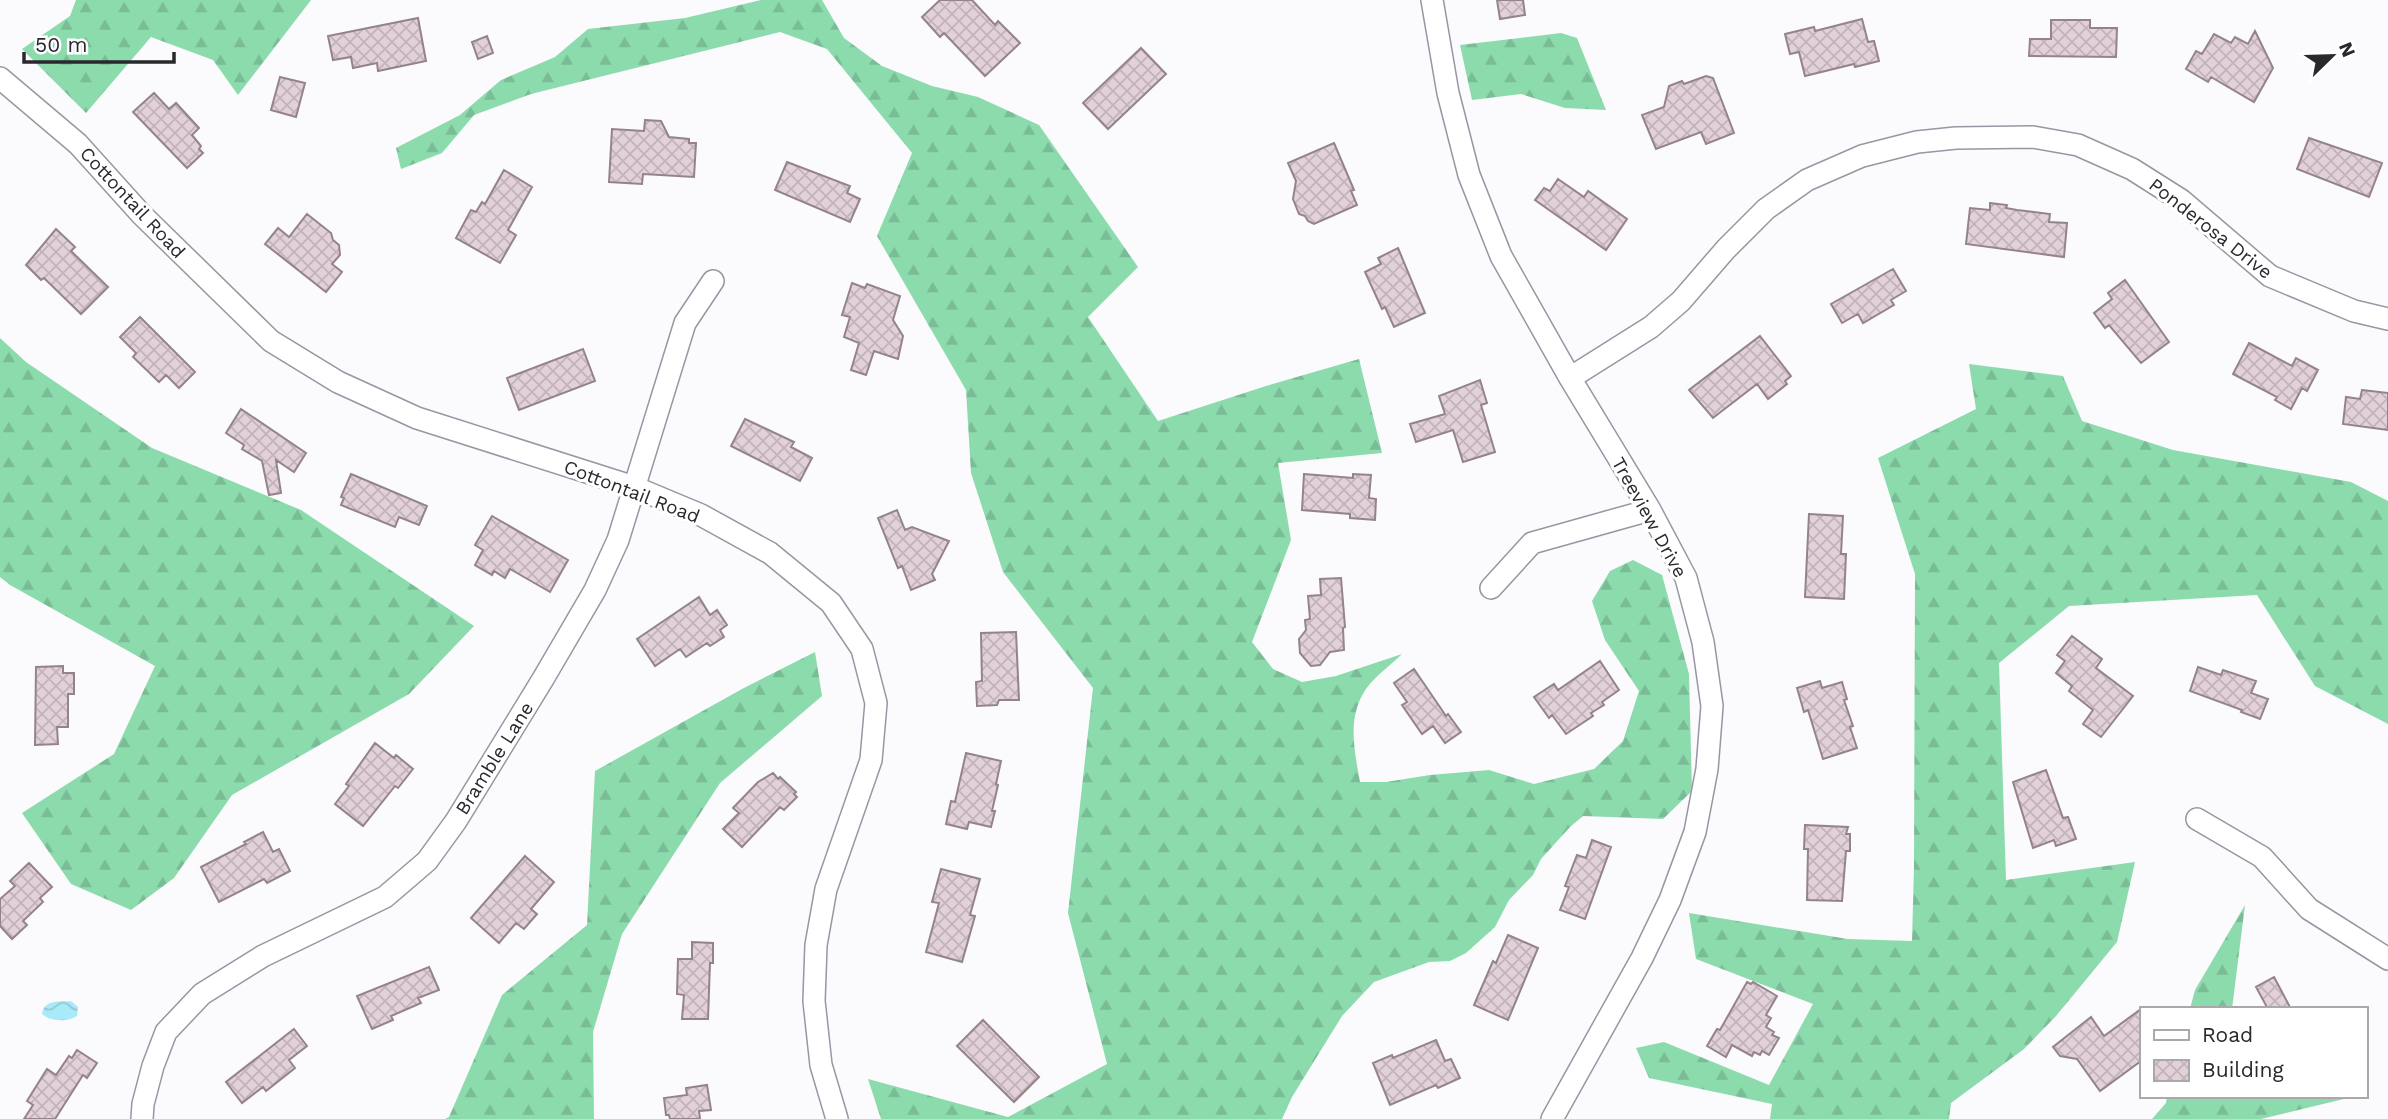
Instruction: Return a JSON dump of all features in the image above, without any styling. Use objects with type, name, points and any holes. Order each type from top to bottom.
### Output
[{"type":"street","name":"Treeview Drive","points":[[1432,0],[1448,93],[1469,174],[1502,256],[1570,378],[1650,510],[1686,578],[1703,642],[1712,706],[1707,769],[1695,832],[1670,900],[1642,958],[1552,1119]]},
{"type":"street","name":"Cottontail Road","points":[[0,78],[78,144],[142,215],[271,341],[338,382],[417,418],[634,487],[701,515],[770,553],[831,603],[862,649],[876,703],[872,760],[826,889],[816,945],[814,1001],[821,1065],[837,1119]]},
{"type":"street","name":"Ponderosa Drive","points":[[1570,378],[1651,327],[1681,301],[1726,249],[1766,209],[1807,180],[1862,156],[1917,142],[1956,138],[2033,137],[2078,145],[2132,169],[2181,200],[2270,276],[2354,312],[2388,319]]},
{"type":"street","name":"Bramble Lane","points":[[142,1119],[153,1066],[166,1032],[202,994],[263,956],[385,897],[427,861],[456,821],[595,590],[618,540],[685,323],[713,281]]},
{"type":"street","points":[[1491,588],[1532,542],[1650,510]]},
{"type":"street","points":[[2197,819],[2262,857],[2309,909],[2388,960]]},
{"type":"green space","points":[[76,0],[311,0],[238,95],[213,60],[151,37],[86,113],[22,49],[70,16]]},
{"type":"green space","points":[[761,0],[822,0],[844,38],[882,66],[932,86],[978,97],[1039,125],[1138,267],[1088,317],[1158,421],[1359,359],[1382,453],[1278,463],[1291,540],[1252,642],[1273,669],[1302,682],[1336,676],[1402,654],[1369,685],[1357,708],[1354,732],[1360,782],[1386,782],[1489,770],[1534,784],[1594,769],[1623,741],[1639,691],[1605,640],[1592,601],[1610,571],[1633,560],[1662,575],[1689,674],[1692,791],[1663,819],[1583,816],[1541,859],[1533,875],[1509,900],[1495,927],[1466,953],[1450,961],[1429,962],[1374,982],[1342,1016],[1292,1097],[1282,1119],[881,1119],[868,1079],[1008,1117],[1107,1064],[1068,913],[1093,688],[1003,572],[971,473],[966,390],[877,236],[912,153],[827,49],[780,32],[531,94],[474,115],[442,153],[401,169],[396,148],[460,115],[501,80],[555,57],[588,29],[685,18]]},
{"type":"green space","points":[[1561,33],[1577,38],[1606,110],[1565,108],[1521,94],[1472,100],[1460,45]]},
{"type":"green space","points":[[0,338],[26,362],[152,448],[301,510],[474,626],[409,694],[232,795],[174,878],[131,910],[71,884],[22,813],[114,754],[155,666],[0,577]]},
{"type":"green space","points":[[1969,364],[2063,376],[2082,421],[2173,450],[2351,482],[2388,501],[2388,724],[2315,686],[2257,595],[2069,606],[1999,663],[2006,880],[2135,862],[2117,942],[2056,1016],[2024,1049],[1951,1103],[1949,1119],[1770,1119],[1772,1104],[1649,1078],[1636,1048],[1664,1042],[1769,1085],[1813,1004],[1696,959],[1689,913],[1848,939],[1912,941],[1915,574],[1878,458],[1976,409]]},
{"type":"green space","points":[[815,652],[822,696],[720,783],[622,934],[593,1032],[594,1119],[445,1119],[449,1117],[502,995],[587,925],[595,771],[742,689]]},
{"type":"green space","points":[[2245,905],[2232,1007],[2191,1007],[2195,990]]},
{"type":"green space","points":[[2167,1098],[2348,1098],[2261,1119],[2152,1119],[2166,1103]]},
{"type":"water","points":[[71,1001],[78,1007],[77,1016],[73,1018],[55,1020],[42,1014],[49,1004]]},
{"type":"building","points":[[940,0],[972,0],[995,25],[998,21],[1020,43],[985,76],[944,33],[940,37],[922,17]]},
{"type":"building","points":[[1497,0],[1523,0],[1525,15],[1500,19]]},
{"type":"building","points":[[418,18],[426,61],[378,71],[377,63],[353,68],[351,57],[333,60],[328,36]]},
{"type":"building","points":[[1862,19],[1868,42],[1874,41],[1879,61],[1805,76],[1799,52],[1790,54],[1785,34],[1814,27],[1815,31]]},
{"type":"building","points":[[2051,20],[2090,20],[2090,28],[2117,28],[2116,57],[2029,56],[2030,39],[2051,39]]},
{"type":"building","points":[[2255,31],[2273,68],[2254,102],[2211,77],[2208,82],[2186,69],[2196,51],[2202,54],[2214,34],[2231,43],[2235,37],[2248,44]]},
{"type":"building","points":[[487,36],[493,53],[478,59],[472,42]]},
{"type":"building","points":[[1141,48],[1166,74],[1108,129],[1083,103]]},
{"type":"building","points":[[1706,76],[1713,78],[1734,133],[1706,144],[1701,132],[1656,149],[1642,115],[1664,107],[1669,86]]},
{"type":"building","points":[[280,77],[305,83],[296,117],[271,110]]},
{"type":"building","points":[[154,93],[169,109],[176,103],[199,128],[192,135],[203,153],[187,168],[133,112]]},
{"type":"building","points":[[645,120],[661,121],[669,137],[689,139],[689,143],[696,143],[694,177],[643,174],[642,184],[609,182],[612,129],[644,131]]},
{"type":"building","points":[[2309,138],[2382,163],[2369,197],[2297,169]]},
{"type":"building","points":[[1334,143],[1354,190],[1351,191],[1357,205],[1314,224],[1299,214],[1293,199],[1296,181],[1288,163]]},
{"type":"building","points":[[787,162],[850,186],[847,193],[860,199],[850,222],[775,190]]},
{"type":"building","points":[[504,170],[532,187],[508,230],[516,235],[500,263],[456,238],[471,210],[476,212],[482,202],[485,204]]},
{"type":"building","points":[[1558,179],[1584,197],[1588,191],[1627,219],[1606,250],[1535,200],[1544,188],[1550,191]]},
{"type":"building","points":[[1990,203],[2050,214],[2049,222],[2067,223],[2064,257],[1966,244],[1970,208],[1990,210]]},
{"type":"building","points":[[307,214],[331,233],[333,240],[339,245],[340,255],[332,264],[342,272],[326,292],[265,244],[278,228],[289,237]]},
{"type":"building","points":[[56,229],[75,247],[71,251],[108,287],[81,314],[44,278],[41,280],[26,265]]},
{"type":"building","points":[[1398,248],[1425,313],[1394,327],[1385,307],[1382,309],[1365,272],[1381,264],[1378,258]]},
{"type":"building","points":[[1893,269],[1906,291],[1891,300],[1894,305],[1863,323],[1858,314],[1842,323],[1831,304]]},
{"type":"building","points":[[2125,280],[2169,342],[2141,363],[2109,325],[2105,328],[2094,313],[2112,299],[2108,293]]},
{"type":"building","points":[[852,283],[865,288],[867,284],[900,296],[893,320],[903,336],[898,359],[874,351],[866,375],[851,370],[859,343],[844,337],[850,317],[842,315]]},
{"type":"building","points":[[140,317],[195,372],[179,388],[166,375],[159,382],[133,357],[136,353],[120,337]]},
{"type":"building","points":[[1760,336],[1791,376],[1785,381],[1787,384],[1768,399],[1757,384],[1713,418],[1689,390]]},
{"type":"building","points":[[2249,343],[2292,366],[2296,358],[2318,370],[2307,391],[2302,388],[2291,409],[2275,400],[2277,397],[2233,374]]},
{"type":"building","points":[[583,349],[595,381],[519,410],[507,378]]},
{"type":"building","points":[[1480,380],[1487,403],[1481,405],[1495,452],[1463,462],[1453,430],[1416,442],[1410,424],[1445,414],[1439,396]]},
{"type":"building","points":[[2362,390],[2388,393],[2388,430],[2343,424],[2346,397],[2360,399]]},
{"type":"building","points":[[241,409],[306,453],[294,472],[276,460],[281,493],[269,495],[262,461],[242,449],[244,445],[226,433]]},
{"type":"building","points":[[745,419],[794,442],[791,447],[812,458],[800,481],[731,446]]},
{"type":"building","points":[[351,474],[427,506],[419,525],[399,517],[395,527],[341,505],[344,498],[341,497]]},
{"type":"building","points":[[1304,474],[1353,478],[1353,474],[1371,475],[1369,498],[1376,499],[1375,520],[1350,518],[1350,514],[1302,510]]},
{"type":"building","points":[[897,510],[905,530],[912,527],[949,541],[932,574],[935,580],[911,590],[902,566],[898,568],[878,518]]},
{"type":"building","points":[[1809,514],[1843,516],[1841,554],[1846,554],[1844,599],[1805,597]]},
{"type":"building","points":[[492,516],[568,560],[550,592],[510,569],[505,578],[494,571],[492,575],[475,565],[483,550],[475,545]]},
{"type":"building","points":[[1341,578],[1344,650],[1330,652],[1320,665],[1311,666],[1300,653],[1299,639],[1306,630],[1305,620],[1310,619],[1308,596],[1321,595],[1320,579]]},
{"type":"building","points":[[699,597],[710,615],[717,610],[727,625],[720,630],[724,637],[710,646],[707,643],[686,657],[680,649],[655,666],[637,639]]},
{"type":"building","points":[[1016,632],[1019,700],[999,700],[997,705],[977,706],[976,682],[982,681],[981,633]]},
{"type":"building","points":[[2072,636],[2102,659],[2096,668],[2133,696],[2101,737],[2083,724],[2093,710],[2069,691],[2072,686],[2056,673],[2065,661],[2057,655]]},
{"type":"building","points":[[1600,661],[1619,690],[1591,713],[1593,716],[1566,734],[1552,715],[1549,718],[1534,697],[1554,684],[1558,690]]},
{"type":"building","points":[[63,666],[63,673],[74,673],[74,694],[68,694],[68,727],[57,727],[58,744],[35,745],[36,667]]},
{"type":"building","points":[[2198,667],[2221,675],[2223,670],[2256,681],[2251,693],[2268,699],[2260,719],[2190,691]]},
{"type":"building","points":[[1414,669],[1446,716],[1448,714],[1461,732],[1445,743],[1433,726],[1422,734],[1402,705],[1407,702],[1394,683]]},
{"type":"building","points":[[1820,681],[1822,688],[1842,682],[1847,699],[1844,700],[1853,726],[1850,727],[1857,748],[1823,759],[1808,710],[1804,712],[1797,688]]},
{"type":"building","points":[[375,743],[413,769],[398,788],[395,786],[363,826],[335,804]]},
{"type":"building","points":[[966,753],[1001,761],[991,827],[969,822],[967,829],[946,824],[951,801],[955,802]]},
{"type":"building","points":[[2046,770],[2063,818],[2068,817],[2076,839],[2056,846],[2054,840],[2033,848],[2013,782]]},
{"type":"building","points":[[773,773],[796,792],[794,794],[797,797],[784,810],[780,807],[742,847],[723,829],[739,813],[733,808],[758,782]]},
{"type":"building","points":[[1805,825],[1848,827],[1846,834],[1850,834],[1850,851],[1846,851],[1842,901],[1807,900],[1808,849],[1804,849]]},
{"type":"building","points":[[263,832],[273,852],[279,849],[290,871],[267,883],[264,879],[219,902],[201,867]]},
{"type":"building","points":[[1592,840],[1611,847],[1585,919],[1560,910],[1569,887],[1565,886],[1577,855],[1586,858]]},
{"type":"building","points":[[525,856],[554,882],[531,909],[537,914],[524,929],[516,923],[499,943],[471,918]]},
{"type":"building","points":[[29,863],[52,887],[40,898],[43,902],[23,921],[27,925],[12,939],[0,926],[0,899],[15,886],[10,881]]},
{"type":"building","points":[[941,869],[980,879],[970,915],[975,916],[962,962],[926,952],[939,903],[932,902]]},
{"type":"building","points":[[1508,935],[1538,948],[1508,1020],[1474,1005],[1493,961],[1496,963]]},
{"type":"building","points":[[692,942],[713,943],[708,1019],[682,1019],[684,995],[677,994],[678,959],[692,959]]},
{"type":"building","points":[[429,967],[439,990],[418,998],[421,1003],[391,1016],[393,1020],[372,1029],[357,996]]},
{"type":"building","points":[[2274,977],[2290,1007],[2267,1007],[2256,987]]},
{"type":"building","points":[[1747,982],[1753,982],[1777,996],[1766,1015],[1771,1018],[1766,1027],[1774,1032],[1772,1035],[1779,1038],[1769,1055],[1762,1051],[1760,1055],[1754,1052],[1752,1056],[1732,1045],[1726,1057],[1707,1046],[1717,1029],[1720,1030]]},
{"type":"building","points":[[2140,1010],[2140,1062],[2100,1091],[2077,1059],[2060,1056],[2053,1047],[2091,1017],[2104,1036]]},
{"type":"building","points":[[983,1020],[1039,1077],[1014,1102],[957,1046]]},
{"type":"building","points":[[294,1029],[307,1046],[289,1060],[295,1068],[266,1091],[263,1087],[242,1103],[226,1082]]},
{"type":"building","points":[[1436,1040],[1445,1061],[1451,1059],[1460,1078],[1438,1088],[1436,1085],[1390,1105],[1373,1063],[1392,1055],[1393,1058]]},
{"type":"building","points":[[77,1050],[97,1063],[87,1078],[83,1075],[55,1119],[24,1119],[33,1105],[27,1101],[47,1069],[56,1075],[69,1056],[72,1058]]},
{"type":"building","points":[[707,1085],[711,1110],[699,1111],[700,1119],[670,1119],[669,1115],[666,1115],[664,1098],[687,1095],[686,1088]]}]
